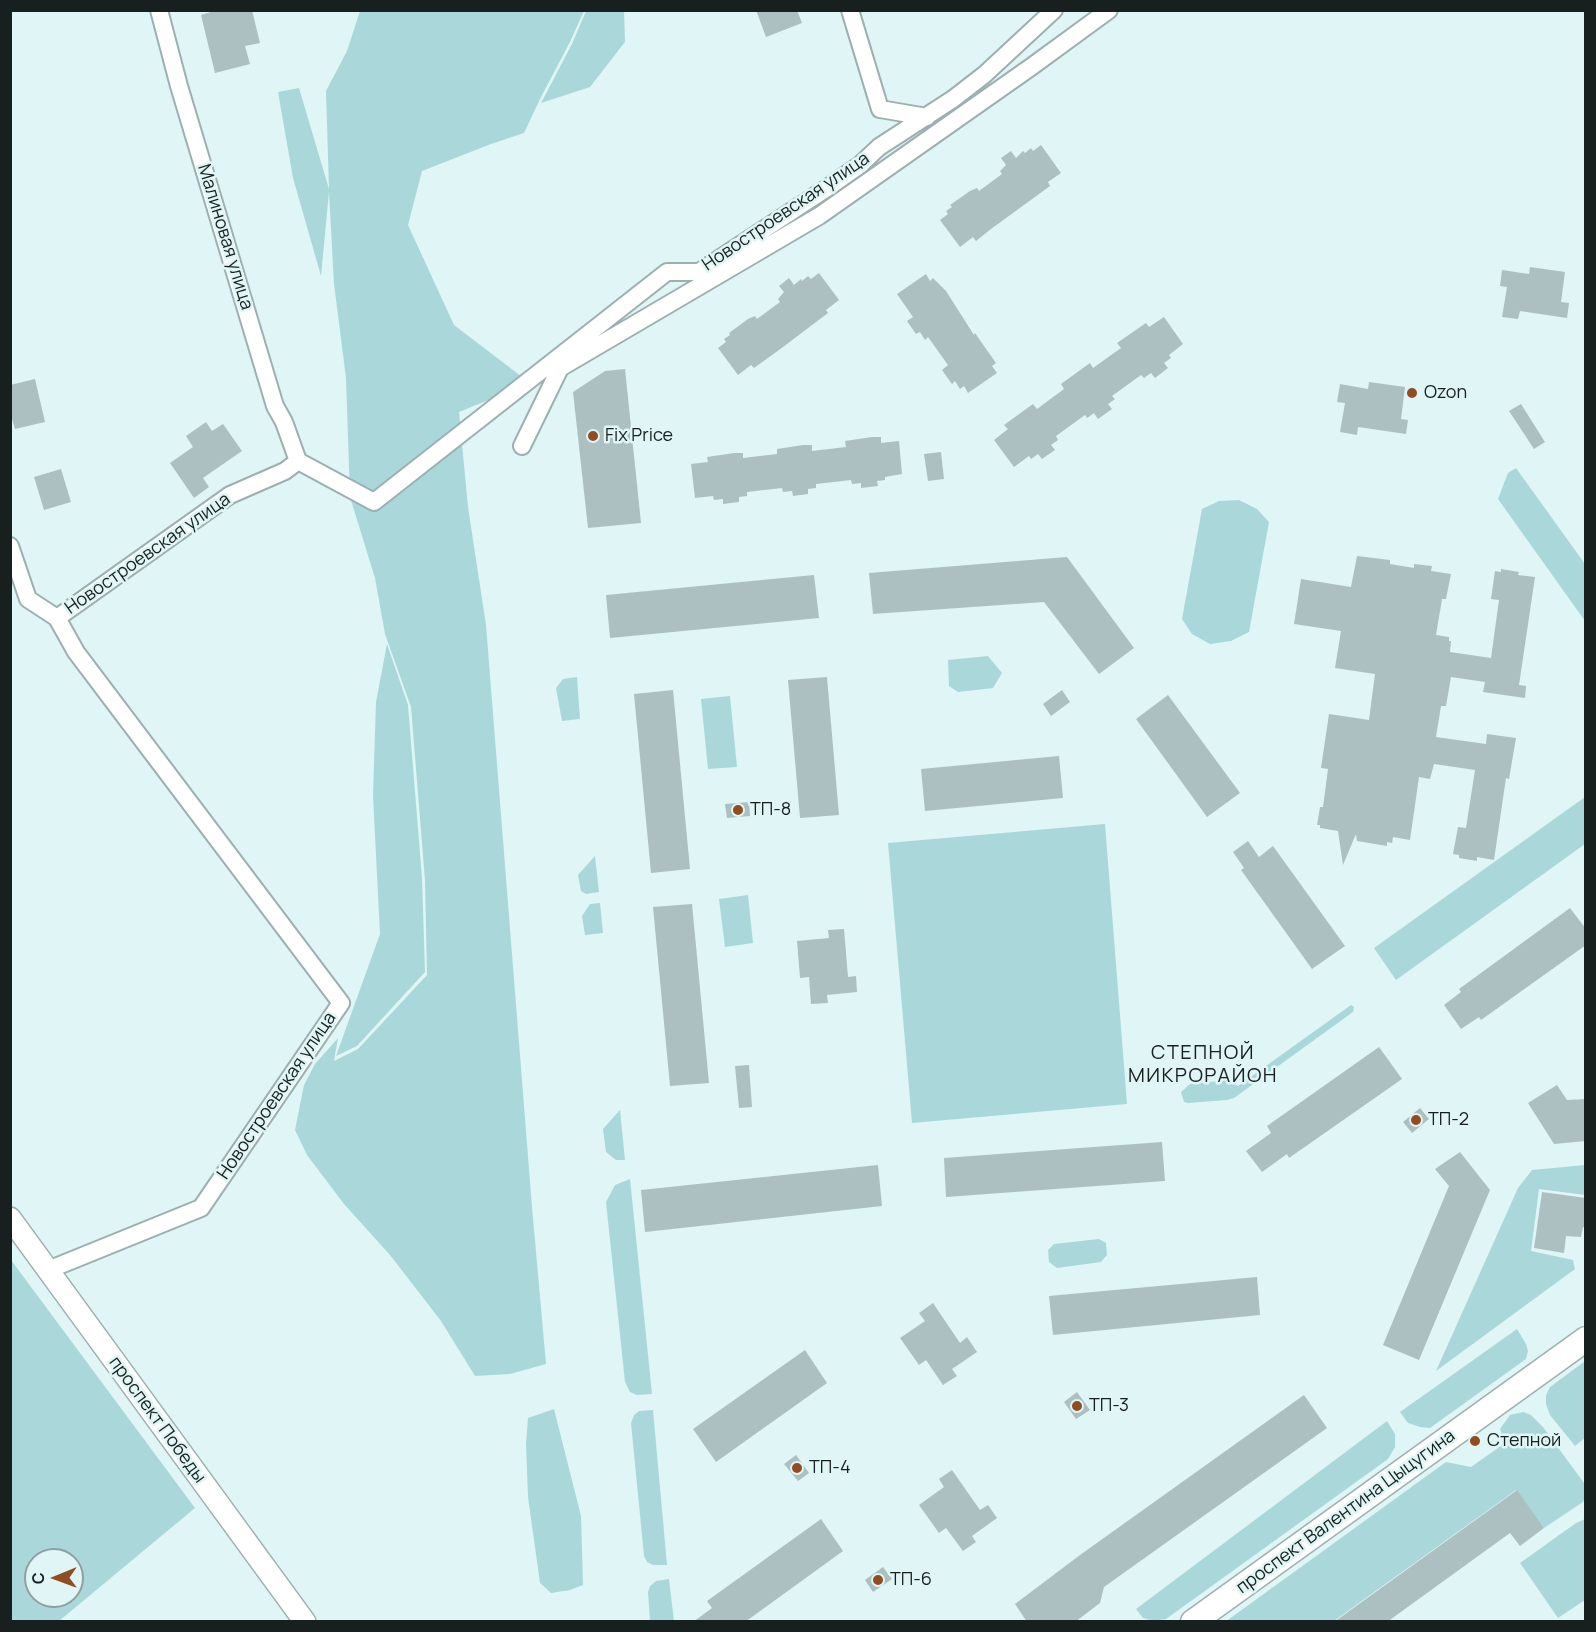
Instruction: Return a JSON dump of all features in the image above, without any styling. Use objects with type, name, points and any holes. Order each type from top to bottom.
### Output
[{"type":"main road","name":"проспект Валентина Цыцугина","points":[[1193,1622],[1586,1339]]},
{"type":"street","name":"Малиновая улица","points":[[159,10],[179,86],[275,406],[284,422],[298,461]]},
{"type":"street","points":[[850,10],[880,108],[927,117]]},
{"type":"street","name":"Новостроевская улица","points":[[48,1270],[201,1208],[341,1003],[76,652],[57,618],[230,495],[285,471],[298,461],[374,502],[667,273],[699,272],[851,171],[879,147],[927,117],[984,75],[1054,10]]},
{"type":"street","points":[[522,446],[560,368],[819,216],[1031,68],[1108,10]]},
{"type":"street","points":[[10,546],[28,599],[57,618]]},
{"type":"street","name":"проспект Победы","points":[[10,1218],[304,1622]]},
{"type":"shaded area","points":[[360,11],[584,11],[524,133],[422,171],[408,225],[454,325],[530,383],[459,412],[468,507],[486,625],[546,1364],[510,1374],[475,1376],[441,1321],[390,1255],[344,1204],[307,1155],[295,1130],[304,1085],[315,1064],[338,1038],[334,1061],[358,1049],[427,975],[425,880],[411,707],[385,634],[375,578],[350,497],[346,378],[334,284],[329,192],[321,276],[293,178],[278,92],[299,88],[329,189],[326,91],[347,51]]},
{"type":"shaded area","points":[[586,11],[624,11],[625,42],[590,87],[541,103],[572,44]]},
{"type":"shaded area","points":[[1516,468],[1585,564],[1585,621],[1498,499],[1508,473]]},
{"type":"shaded area","points":[[1239,500],[1257,509],[1269,522],[1249,632],[1231,641],[1210,644],[1192,634],[1182,619],[1202,509],[1219,501]]},
{"type":"shaded area","points":[[387,644],[408,705],[422,878],[425,972],[357,1046],[336,1056],[380,934],[373,795],[376,702]]},
{"type":"shaded area","points":[[988,656],[1002,673],[993,688],[958,692],[949,686],[948,660]]},
{"type":"shaded area","points":[[577,677],[580,719],[562,721],[556,688],[563,679]]},
{"type":"shaded area","points":[[730,696],[737,767],[708,769],[701,699]]},
{"type":"shaded area","points":[[1585,797],[1585,844],[1396,980],[1374,948]]},
{"type":"shaded area","points":[[1105,824],[1127,1104],[912,1123],[888,843]]},
{"type":"shaded area","points":[[595,856],[599,892],[586,894],[581,891],[578,875]]},
{"type":"shaded area","points":[[748,895],[753,943],[725,947],[719,899]]},
{"type":"shaded area","points":[[600,903],[603,933],[585,935],[582,916],[590,904]]},
{"type":"shaded area","points":[[1351,1005],[1354,1007],[1353,1012],[1234,1098],[1184,1102],[1181,1092],[1190,1084],[1229,1080],[1238,1086]]},
{"type":"shaded area","points":[[620,1110],[625,1160],[616,1160],[606,1152],[603,1129]]},
{"type":"shaded area","points":[[1585,1165],[1585,1195],[1539,1189],[1531,1251],[1573,1260],[1575,1269],[1436,1371],[1518,1188],[1532,1170]]},
{"type":"shaded area","points":[[630,1179],[652,1394],[637,1395],[630,1392],[625,1382],[606,1202],[615,1185]]},
{"type":"shaded area","points":[[1099,1239],[1106,1243],[1107,1255],[1101,1262],[1057,1268],[1049,1262],[1048,1250],[1054,1244]]},
{"type":"shaded area","points":[[11,1260],[195,1508],[84,1600],[84,1548],[24,1548],[24,1608],[75,1608],[59,1621],[11,1621]]},
{"type":"shaded area","points":[[1517,1329],[1526,1344],[1528,1351],[1526,1359],[1430,1428],[1408,1423],[1400,1412]]},
{"type":"shaded area","points":[[1585,1361],[1585,1438],[1575,1446],[1550,1415],[1546,1395],[1550,1387]]},
{"type":"shaded area","points":[[554,1409],[581,1516],[583,1585],[551,1593],[540,1583],[528,1497],[526,1444],[528,1418]]},
{"type":"shaded area","points":[[653,1410],[667,1565],[653,1565],[647,1562],[644,1556],[631,1423],[634,1415],[639,1411]]},
{"type":"shaded area","points":[[1523,1412],[1531,1415],[1543,1427],[1584,1483],[1583,1502],[1544,1528],[1516,1490],[1334,1621],[1225,1622],[1446,1462],[1471,1467],[1505,1443],[1500,1429],[1510,1415]]},
{"type":"shaded area","points":[[1387,1421],[1395,1434],[1395,1447],[1388,1459],[1166,1619],[1154,1621],[1143,1618],[1136,1609]]},
{"type":"shaded area","points":[[1585,1519],[1585,1600],[1558,1618],[1520,1563]]},
{"type":"shaded area","points":[[669,1579],[674,1621],[650,1621],[648,1592],[650,1586],[656,1581]]},
{"type":"building","points":[[217,10],[252,10],[260,43],[245,46],[250,64],[215,73],[201,15]]},
{"type":"building","points":[[756,10],[797,10],[802,23],[766,37]]},
{"type":"building","points":[[1041,145],[1061,173],[1048,182],[1050,186],[976,241],[973,237],[960,247],[940,220],[948,214],[946,211],[952,207],[950,205],[970,191],[977,188],[979,191],[1002,174],[1000,171],[1006,165],[1001,158],[1011,151],[1016,158],[1023,151],[1025,153],[1031,148],[1033,151]]},
{"type":"building","points":[[1530,267],[1565,272],[1561,302],[1569,303],[1567,318],[1520,311],[1518,319],[1502,317],[1507,287],[1500,286],[1502,270],[1529,274]]},
{"type":"building","points":[[819,273],[839,300],[826,310],[828,313],[779,350],[754,368],[751,365],[738,375],[718,348],[726,342],[724,339],[748,319],[755,316],[757,319],[780,302],[778,299],[784,292],[779,286],[789,278],[794,285],[801,279],[802,281],[808,276],[811,279]]},
{"type":"building","points":[[926,274],[930,281],[933,278],[946,291],[974,335],[975,333],[996,363],[992,366],[997,373],[968,393],[964,386],[960,389],[955,381],[952,384],[942,370],[948,365],[928,337],[925,340],[920,332],[916,334],[907,321],[913,317],[897,294]]},
{"type":"building","points":[[1164,317],[1183,344],[1169,355],[1171,358],[1164,363],[1168,368],[1155,378],[1151,373],[1144,378],[1141,375],[1112,396],[1115,399],[1108,404],[1112,409],[1098,419],[1094,413],[1087,418],[1085,415],[1056,436],[1058,440],[1051,445],[1055,450],[1042,459],[1038,454],[1031,459],[1029,456],[1014,467],[994,440],[1008,429],[1004,425],[1033,404],[1037,409],[1064,389],[1061,384],[1090,363],[1093,368],[1121,348],[1117,343],[1146,323],[1149,327]]},
{"type":"building","points":[[625,369],[641,523],[588,528],[573,392],[605,371]]},
{"type":"building","points":[[35,379],[45,422],[15,429],[10,412],[10,385]]},
{"type":"building","points":[[1369,382],[1405,387],[1401,419],[1408,420],[1406,434],[1358,427],[1357,435],[1340,432],[1345,403],[1337,402],[1340,384],[1368,389]]},
{"type":"building","points":[[1521,404],[1545,442],[1534,449],[1509,411]]},
{"type":"building","points":[[206,422],[212,431],[223,424],[242,451],[203,478],[209,487],[194,498],[170,463],[193,447],[186,436]]},
{"type":"building","points":[[881,437],[881,443],[899,441],[902,474],[877,481],[878,486],[861,488],[861,483],[852,484],[851,480],[816,484],[816,488],[808,489],[808,494],[793,496],[792,491],[783,492],[782,488],[747,492],[747,496],[739,497],[739,502],[723,504],[723,499],[714,500],[713,496],[695,498],[691,464],[708,462],[707,457],[734,453],[743,453],[743,458],[777,454],[777,449],[803,445],[812,445],[812,451],[846,447],[845,441]]},
{"type":"building","points":[[941,452],[944,479],[928,481],[924,454]]},
{"type":"building","points":[[61,469],[71,502],[44,510],[34,477]]},
{"type":"building","points":[[1357,556],[1390,560],[1390,564],[1414,568],[1414,564],[1432,566],[1431,571],[1451,574],[1446,599],[1442,599],[1436,635],[1449,637],[1450,652],[1491,658],[1499,600],[1491,599],[1495,571],[1501,572],[1501,569],[1519,572],[1518,575],[1535,577],[1519,685],[1526,686],[1525,698],[1483,692],[1485,682],[1451,677],[1446,706],[1441,706],[1436,737],[1486,744],[1487,734],[1516,738],[1509,779],[1506,778],[1494,860],[1477,857],[1477,861],[1459,858],[1459,855],[1453,854],[1458,827],[1466,828],[1475,770],[1434,764],[1430,779],[1419,777],[1410,840],[1393,837],[1392,843],[1387,842],[1387,846],[1357,841],[1356,834],[1343,865],[1338,831],[1320,828],[1320,825],[1317,825],[1320,807],[1323,807],[1328,769],[1321,768],[1329,714],[1369,720],[1375,674],[1335,668],[1341,631],[1294,624],[1301,579],[1351,587]]},
{"type":"building","points":[[1067,557],[1134,648],[1099,674],[1044,602],[873,614],[869,573]]},
{"type":"building","points":[[814,575],[819,618],[610,638],[606,595]]},
{"type":"building","points":[[827,677],[839,815],[800,818],[788,680]]},
{"type":"building","points":[[673,690],[690,869],[651,873],[634,694]]},
{"type":"building","points":[[1062,690],[1070,702],[1051,716],[1043,704]]},
{"type":"building","points":[[1168,695],[1240,793],[1207,817],[1136,719]]},
{"type":"building","points":[[1059,756],[1063,798],[925,811],[921,769]]},
{"type":"building","name":"ТП-8","points":[[749,802],[750,816],[727,818],[725,804]]},
{"type":"building","points":[[1248,841],[1259,857],[1273,846],[1345,946],[1312,969],[1241,870],[1244,868],[1233,852]]},
{"type":"building","points":[[692,904],[709,1083],[670,1086],[653,907]]},
{"type":"building","points":[[1570,908],[1586,929],[1586,945],[1481,1020],[1479,1017],[1461,1029],[1444,1005],[1461,992],[1459,989]]},
{"type":"building","points":[[844,929],[848,977],[856,976],[857,992],[827,995],[828,1003],[811,1004],[809,977],[800,978],[797,941],[829,938],[828,930]]},
{"type":"building","points":[[1379,1047],[1402,1079],[1289,1158],[1287,1154],[1262,1172],[1246,1151],[1271,1133],[1267,1126]]},
{"type":"building","points":[[749,1065],[752,1107],[739,1108],[735,1066]]},
{"type":"building","points":[[1557,1085],[1567,1100],[1586,1099],[1586,1141],[1554,1144],[1528,1103]]},
{"type":"building","name":"ТП-2","points":[[1420,1108],[1429,1119],[1412,1133],[1403,1122]]},
{"type":"building","points":[[1162,1142],[1165,1181],[946,1197],[944,1158]]},
{"type":"building","points":[[1460,1152],[1490,1190],[1419,1360],[1383,1345],[1449,1186],[1435,1169]]},
{"type":"building","points":[[878,1165],[882,1206],[645,1232],[641,1190]]},
{"type":"building","points":[[1542,1192],[1586,1198],[1586,1227],[1583,1227],[1581,1237],[1566,1236],[1564,1253],[1534,1248]]},
{"type":"building","points":[[1257,1277],[1260,1315],[1053,1335],[1049,1296]]},
{"type":"building","points":[[933,1303],[960,1343],[967,1337],[977,1352],[952,1369],[957,1376],[943,1385],[926,1360],[919,1365],[900,1338],[925,1321],[919,1313]]},
{"type":"building","points":[[805,1350],[827,1383],[716,1462],[693,1429]]},
{"type":"building","name":"ТП-3","points":[[1077,1392],[1090,1410],[1076,1419],[1064,1402]]},
{"type":"building","points":[[1304,1395],[1327,1428],[1104,1587],[1100,1603],[1075,1622],[1027,1622],[1015,1604]]},
{"type":"building","name":"ТП-4","points":[[796,1455],[809,1473],[798,1481],[784,1464]]},
{"type":"building","points":[[952,1470],[980,1510],[988,1505],[997,1518],[972,1536],[976,1542],[963,1551],[946,1528],[939,1533],[919,1505],[944,1487],[939,1479]]},
{"type":"building","points":[[1517,1490],[1544,1528],[1520,1546],[1510,1533],[1387,1622],[1334,1622]]},
{"type":"building","points":[[821,1519],[843,1551],[745,1622],[693,1622],[712,1608],[707,1601]]},
{"type":"building","name":"ТП-6","points":[[883,1567],[892,1579],[873,1592],[865,1580]]},
{"type":"place","name":"Ozon","points":[[1412,393]]},
{"type":"place","name":"Fix Price","points":[[593,436]]},
{"type":"place","name":"ТП-8","points":[[738,810]]},
{"type":"place","name":"ТП-2","points":[[1416,1120]]},
{"type":"place","name":"ТП-3","points":[[1077,1406]]},
{"type":"place","name":"Степной","points":[[1475,1441]]},
{"type":"place","name":"ТП-4","points":[[797,1468]]},
{"type":"place","name":"ТП-6","points":[[878,1580]]},
{"type":"district","name":"СТЕПНОЙ МИКРОРАЙОН","points":[[1203,1064]]}]
